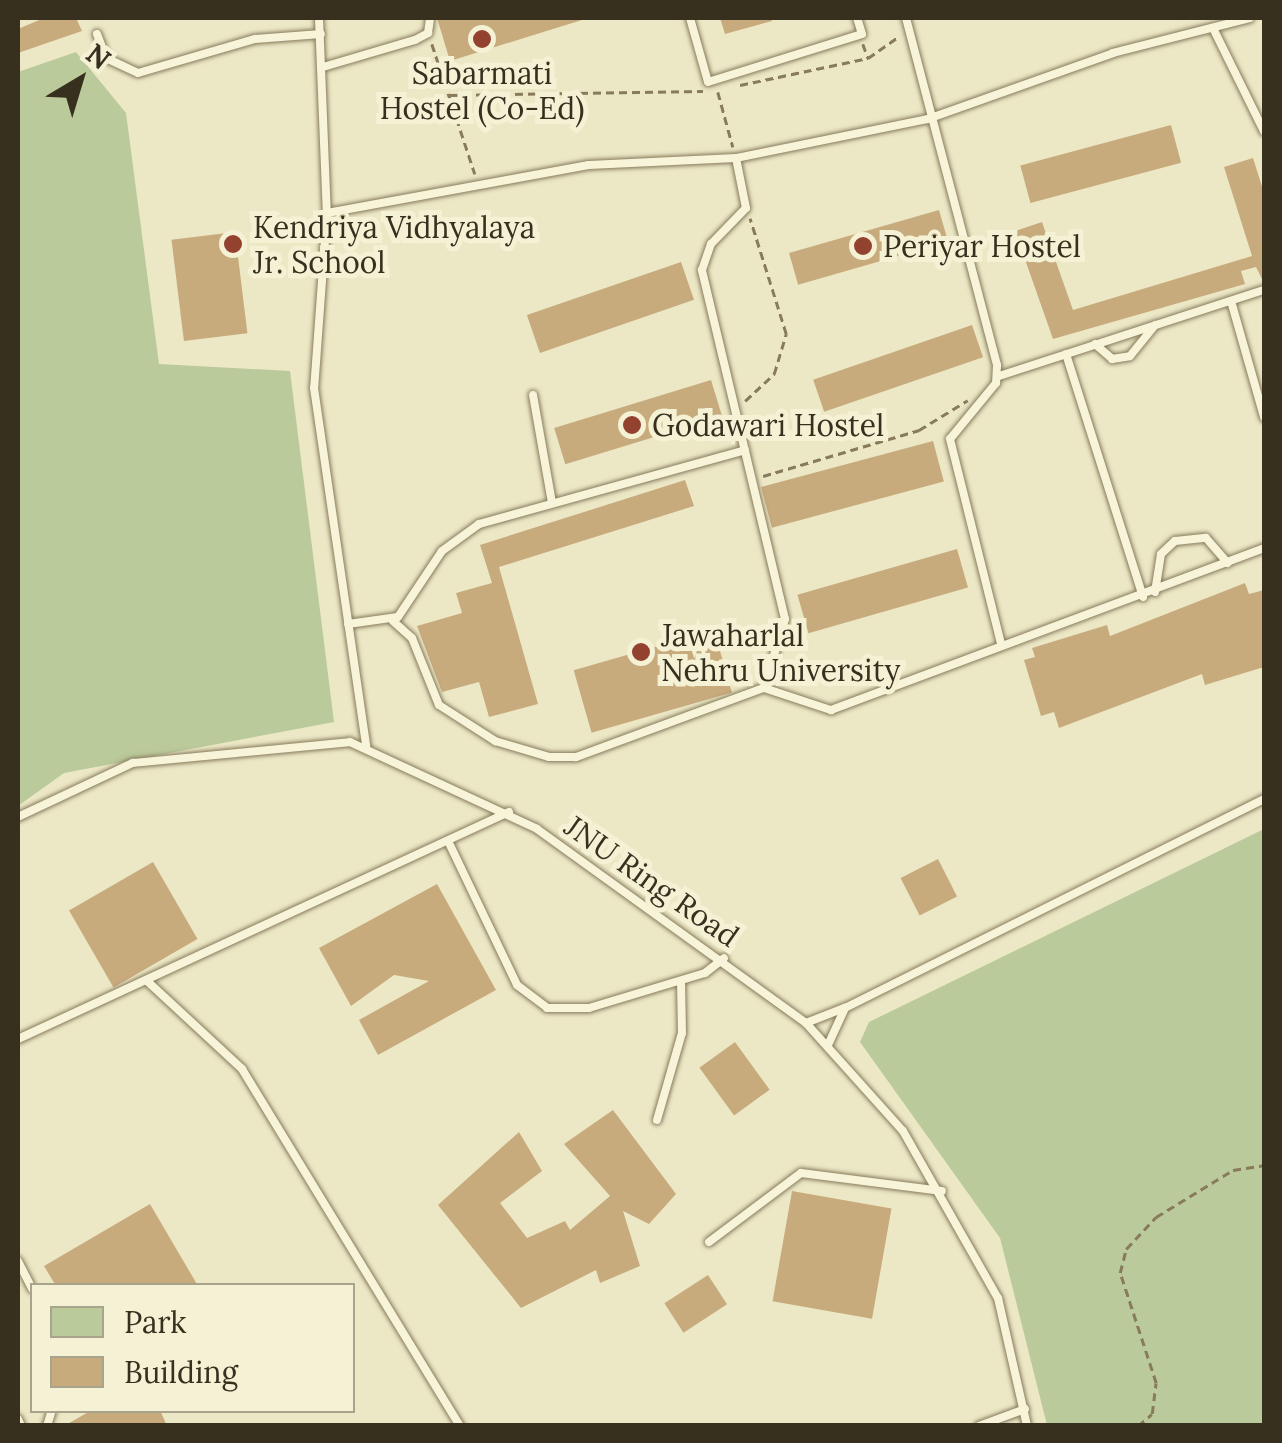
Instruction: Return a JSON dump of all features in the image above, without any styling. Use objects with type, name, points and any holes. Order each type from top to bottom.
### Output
[{"type":"lane","points":[[319,18],[327,213],[314,388],[366,746]]},
{"type":"lane","points":[[323,67],[428,33],[430,18]]},
{"type":"lane","points":[[690,18],[708,82],[862,34],[858,18]]},
{"type":"lane","points":[[906,18],[928,119],[999,376]]},
{"type":"lane","points":[[327,213],[478,182],[636,160],[736,158],[928,119],[1250,18]]},
{"type":"lane","points":[[1213,28],[1264,131]]},
{"type":"lane","points":[[97,34],[106,58],[138,73],[256,39],[321,34]]},
{"type":"lane","points":[[736,158],[746,208],[710,244],[702,270],[786,632],[764,688]]},
{"type":"lane","points":[[1002,644],[950,440],[999,376],[1264,290]]},
{"type":"lane","points":[[1231,301],[1264,417]]},
{"type":"lane","points":[[1095,344],[1112,359],[1130,356],[1155,325]]},
{"type":"lane","points":[[1066,354],[1143,597]]},
{"type":"lane","points":[[532,395],[552,503]]},
{"type":"lane","points":[[393,620],[450,542],[552,503],[746,450]]},
{"type":"lane","points":[[1155,592],[1162,554],[1176,541],[1206,538],[1228,563]]},
{"type":"lane","points":[[348,624],[393,620],[412,638],[439,705],[495,740],[549,756],[576,758],[764,688],[820,712],[1002,644],[1143,597],[1264,548]]},
{"type":"lane","name":"JNU Ring Road","points":[[18,817],[132,762],[218,748],[366,746],[509,812],[724,958],[828,1045],[942,1191],[998,1298],[1027,1426]]},
{"type":"lane","points":[[806,1023],[844,1008],[1264,799]]},
{"type":"lane","points":[[18,1039],[450,845],[509,812]]},
{"type":"lane","points":[[450,845],[529,998],[570,1011],[681,981],[724,958]]},
{"type":"lane","points":[[146,980],[242,1069],[458,1425]]},
{"type":"lane","points":[[657,1120],[682,1033],[681,981]]},
{"type":"lane","points":[[828,1045],[844,1008]]},
{"type":"lane","points":[[709,1242],[801,1174],[942,1191]]},
{"type":"lane","points":[[18,1261],[30,1285]]},
{"type":"lane","points":[[979,1426],[1025,1409]]},
{"type":"path","points":[[450,95],[494,102],[717,90],[868,58],[909,29]]},
{"type":"path","points":[[428,33],[478,182]]},
{"type":"path","points":[[863,42],[868,58]]},
{"type":"path","points":[[717,90],[736,158]]},
{"type":"path","points":[[736,410],[774,374],[786,334],[746,208]]},
{"type":"path","points":[[752,480],[920,430],[930,416],[990,390]]},
{"type":"path","points":[[1138,1426],[1152,1414],[1152,1367],[1120,1272],[1126,1249],[1156,1217],[1233,1170],[1264,1165]]},
{"type":"green space","points":[[76,52],[126,113],[159,364],[290,371],[334,722],[64,773],[18,806],[18,72]]},
{"type":"green space","points":[[1264,829],[1264,1425],[1047,1425],[1000,1238],[860,1042],[869,1022]]},
{"type":"building","points":[[44,18],[76,18],[82,31],[18,53],[18,29]]},
{"type":"building","name":"Sabarmati Hostel (Co-Ed)","points":[[437,18],[582,18],[582,20],[450,61]]},
{"type":"building","points":[[720,18],[771,18],[772,21],[725,34]]},
{"type":"building","points":[[1171,125],[1181,163],[1030,203],[1020,165]]},
{"type":"building","points":[[1253,158],[1264,193],[1264,283],[1256,267],[1241,271],[1245,284],[1053,339],[1015,231],[1042,222],[1073,310],[1252,256],[1224,167]]},
{"type":"building","points":[[939,210],[948,242],[798,285],[789,253]]},
{"type":"building","name":"Kendriya Vidhyalaya Jr. School","points":[[235,232],[247,333],[184,341],[171,240]]},
{"type":"building","points":[[681,262],[694,300],[540,353],[527,315]]},
{"type":"building","points":[[972,325],[983,357],[824,412],[813,380]]},
{"type":"building","points":[[711,380],[722,416],[565,464],[554,428]]},
{"type":"building","points":[[933,441],[944,482],[772,528],[761,487]]},
{"type":"building","points":[[685,480],[694,506],[499,567],[538,704],[489,717],[479,682],[442,692],[417,626],[462,613],[456,593],[492,583],[480,545]]},
{"type":"building","points":[[957,549],[968,587],[808,633],[797,595]]},
{"type":"building","points":[[1245,583],[1249,594],[1264,590],[1264,667],[1205,685],[1202,674],[1059,728],[1054,712],[1041,716],[1024,660],[1035,657],[1032,648],[1107,625],[1110,636]]},
{"type":"building","points":[[714,630],[732,692],[592,733],[574,670]]},
{"type":"building","points":[[938,859],[957,896],[920,915],[901,878]]},
{"type":"building","points":[[153,862],[198,939],[113,988],[69,911]]},
{"type":"building","points":[[437,884],[496,990],[378,1055],[359,1020],[429,981],[394,975],[351,1006],[319,948]]},
{"type":"building","points":[[735,1042],[770,1090],[734,1116],[699,1068]]},
{"type":"building","points":[[613,1110],[676,1194],[649,1224],[623,1211],[640,1266],[600,1283],[596,1270],[521,1308],[438,1205],[519,1132],[542,1171],[500,1203],[527,1238],[565,1221],[570,1230],[610,1196],[564,1144]]},
{"type":"building","points":[[792,1191],[891,1209],[872,1319],[773,1301]]},
{"type":"building","points":[[150,1204],[196,1283],[54,1283],[44,1266]]},
{"type":"building","points":[[708,1275],[727,1304],[683,1333],[664,1303]]},
{"type":"building","points":[[87,1413],[161,1413],[167,1426],[64,1426]]},
{"type":"place","name":"Sabarmati Hostel (Co-Ed)","points":[[482,39]]},
{"type":"place","name":"Kendriya Vidhyalaya Jr. School","points":[[233,244]]},
{"type":"place","name":"Periyar Hostel","points":[[863,246]]},
{"type":"place","name":"Godawari Hostel","points":[[632,425]]},
{"type":"place","name":"Jawaharlal Nehru University","points":[[641,652]]}]
